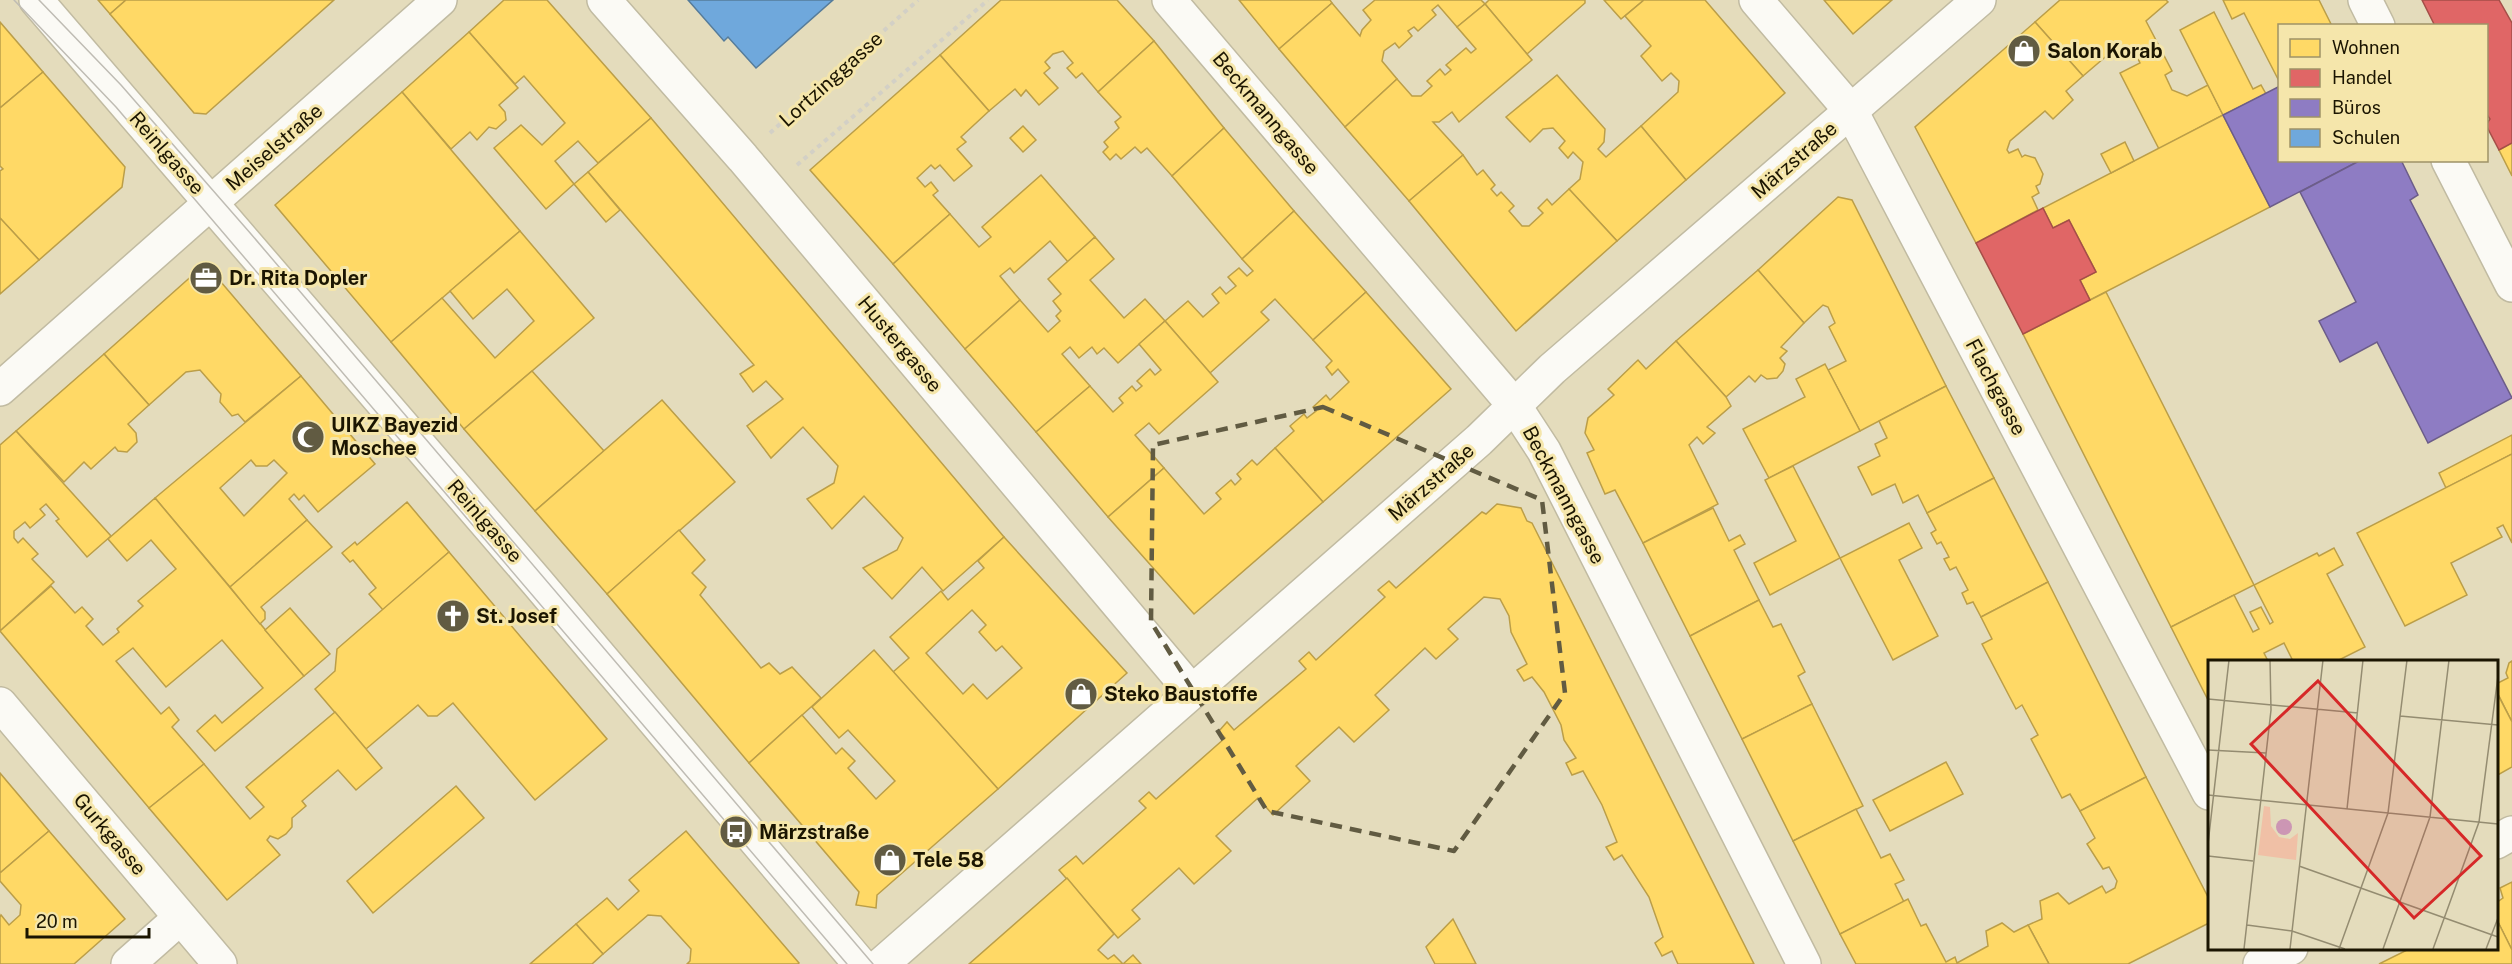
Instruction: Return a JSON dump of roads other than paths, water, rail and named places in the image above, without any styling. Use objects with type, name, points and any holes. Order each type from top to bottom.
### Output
[{"type":"street","name":"Reinlgasse","points":[[36,0],[537,582],[860,964]]},
{"type":"street","name":"Meiselstraße","points":[[0,389],[440,0]]},
{"type":"street","name":"Hustergasse","points":[[604,0],[743,158],[1192,692]]},
{"type":"street","name":"Beckmanngasse","points":[[1169,0],[1514,405],[1544,451],[1804,964]]},
{"type":"street","name":"Flachgasse","points":[[1756,0],[1851,111],[2208,791]]},
{"type":"street","name":"Märzstraße","points":[[882,964],[1479,440],[1552,369],[1979,0]]},
{"type":"street","points":[[2364,0],[2377,24]]},
{"type":"street","points":[[2449,162],[2512,285]]},
{"type":"street","name":"Gurkgasse","points":[[0,704],[220,964]]},
{"type":"street","points":[[2497,841],[2512,833]]},
{"type":"street","points":[[128,964],[180,918]]},
{"type":"street","points":[[2260,964],[2288,949]]},
{"type":"street","points":[[2290,949],[2298,964]]},
{"type":"tram line","points":[[14,0],[116,107],[847,964]]},
{"type":"tram line","points":[[39,0],[121,85],[251,234],[873,964]]},
{"type":"place","name":"Salon Korab","points":[[2024,51]]},
{"type":"place","name":"Dr. Rita Dopler","points":[[206,278]]},
{"type":"place","name":"UIKZ Bayezid Moschee","points":[[308,437]]},
{"type":"place","name":"St. Josef","points":[[453,616]]},
{"type":"place","name":"Steko Baustoffe","points":[[1081,694]]},
{"type":"place","name":"Märzstraße","points":[[736,832]]},
{"type":"place","name":"Tele 58","points":[[890,860]]}]
